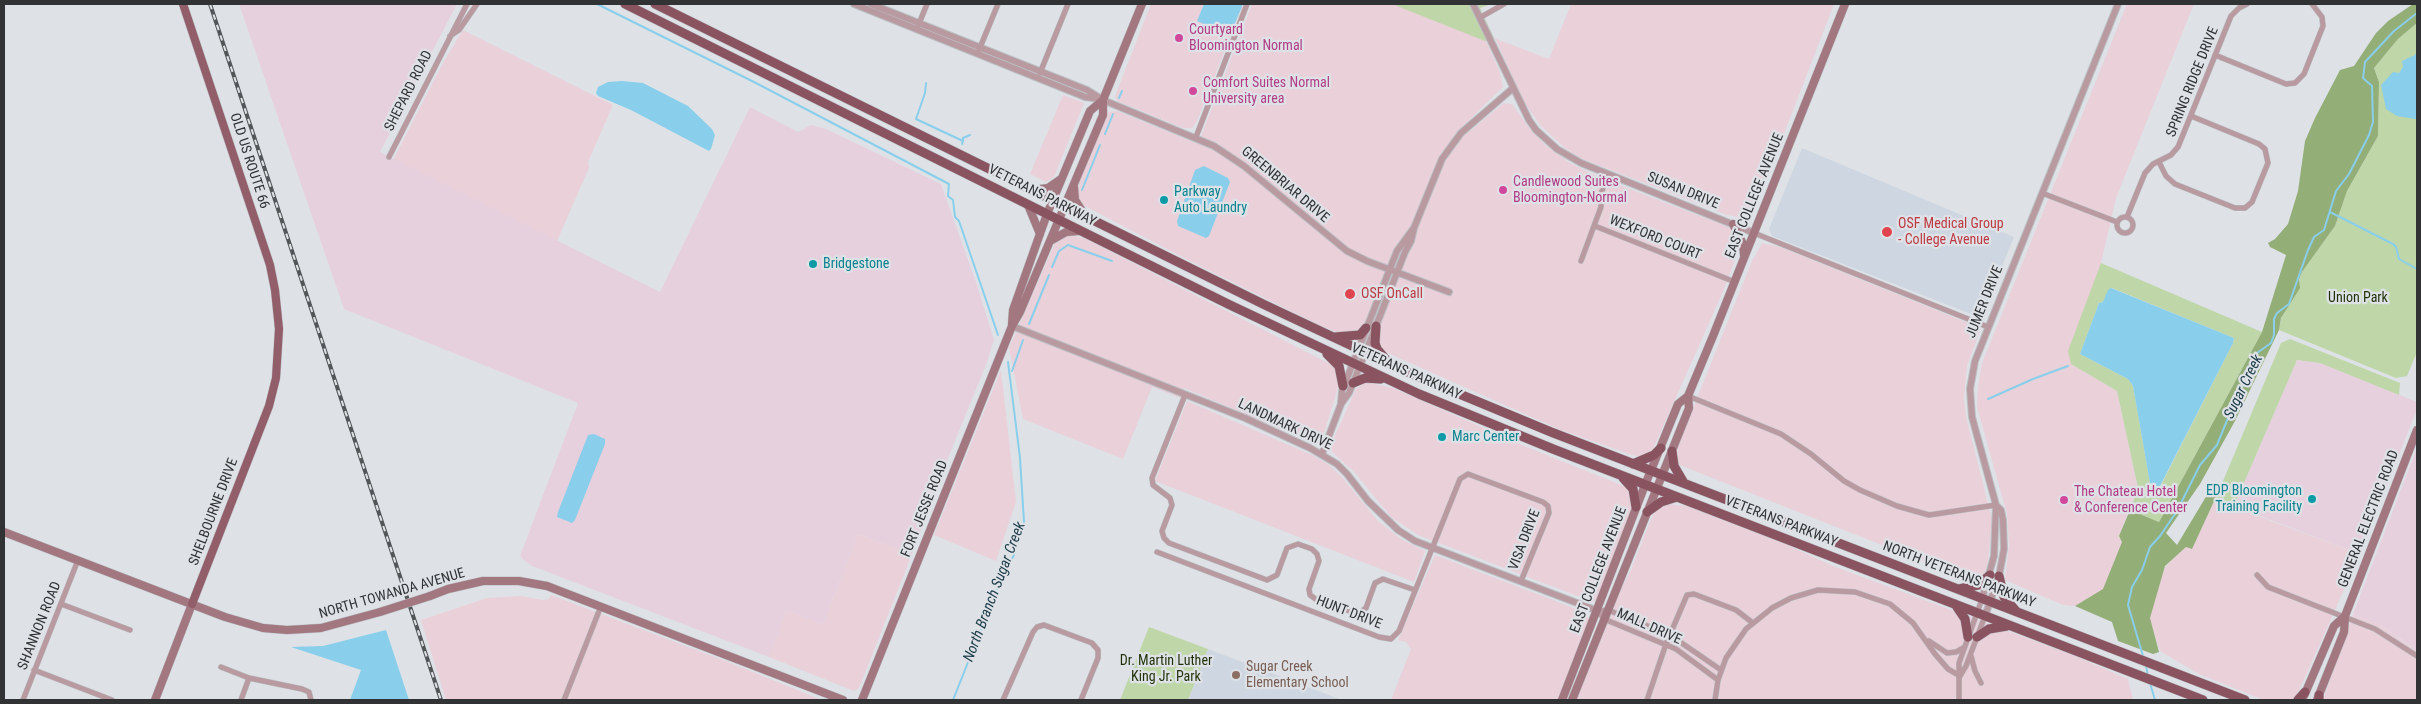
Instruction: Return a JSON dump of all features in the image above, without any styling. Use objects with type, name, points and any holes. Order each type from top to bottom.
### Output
[{"type":"highway","name":"VETERANS PARKWAY","points":[[626,4],[1058,220],[1388,380],[1489,424],[1621,476],[2203,700]]},
{"type":"highway","name":"VETERANS PARKWAY","points":[[655,4],[1331,338],[1500,412],[1663,475]]},
{"type":"highway","points":[[1376,326],[1375,343],[1390,364]]},
{"type":"highway","points":[[1331,338],[1360,335],[1366,328]]},
{"type":"highway","points":[[1323,350],[1339,366],[1348,385],[1365,378],[1388,380]]},
{"type":"highway","points":[[1633,464],[1654,455],[1661,448]]},
{"type":"highway","points":[[1672,451],[1674,466],[1684,483]]},
{"type":"highway","name":"NORTH VETERANS PARKWAY","points":[[1663,475],[2245,700]]},
{"type":"highway","points":[[1621,476],[1633,489],[1636,507]]},
{"type":"highway","points":[[1647,512],[1661,502],[1678,497]]},
{"type":"highway","points":[[1958,589],[1982,583],[1994,575],[2004,597],[2016,612]]},
{"type":"highway","points":[[1954,604],[1965,619],[1968,637]]},
{"type":"highway","points":[[1977,636],[1988,629],[2009,625]]},
{"type":"highway","points":[[2298,700],[2304,696]]},
{"type":"main road","name":"OLD US ROUTE 66","points":[[183,4],[270,265],[276,290],[279,329]]},
{"type":"main road","name":"FORT JESSE ROAD","points":[[862,700],[1012,326],[1020,312],[1103,116],[1103,100],[1142,4]]},
{"type":"main road","name":"EAST COLLEGE AVENUE","points":[[1572,700],[1689,408],[1688,396],[1845,4]]},
{"type":"main road","name":"FORT JESSE ROAD","points":[[1012,326],[1013,310],[1047,214],[1090,111],[1103,100]]},
{"type":"main road","points":[[1033,190],[1053,186],[1063,178]]},
{"type":"main road","points":[[1074,183],[1075,200],[1086,217]]},
{"type":"main road","points":[[1028,204],[1040,234]]},
{"type":"main road","points":[[1733,224],[1743,244],[1745,257]]},
{"type":"main road","points":[[1049,242],[1059,234],[1079,230]]},
{"type":"main road","name":"SHELBOURNE DRIVE","points":[[155,700],[269,406],[276,378],[279,329]]},
{"type":"main road","name":"EAST COLLEGE AVENUE","points":[[1562,700],[1598,611],[1636,507],[1678,404],[1688,396]]},
{"type":"main road","name":"GENERAL ELECTRIC ROAD","points":[[2319,699],[2344,632],[2345,616],[2417,430]]},
{"type":"main road","name":"NORTH TOWANDA AVENUE","points":[[4,532],[248,625],[287,630],[332,626],[448,589],[483,581],[519,581],[547,586],[843,700]]},
{"type":"main road","name":"GENERAL ELECTRIC ROAD","points":[[2304,696],[2334,626],[2345,616]]},
{"type":"street","name":"SHEPARD ROAD","points":[[388,157],[467,4]]},
{"type":"street","name":"SHEPARD ROAD","points":[[450,36],[459,30],[477,4]]},
{"type":"street","name":"GREENBRIAR DRIVE","points":[[856,4],[918,26],[1039,75],[1084,97],[1103,100],[1196,137],[1232,156],[1338,244],[1367,261],[1449,292]]},
{"type":"street","name":"GREENBRIAR DRIVE","points":[[872,4],[918,26]]},
{"type":"street","points":[[918,26],[927,4]]},
{"type":"street","points":[[979,51],[998,4]]},
{"type":"street","points":[[1039,75],[1068,4]]},
{"type":"street","points":[[1196,137],[1247,4]]},
{"type":"street","name":"SUSAN DRIVE","points":[[1473,4],[1481,17],[1512,89],[1529,120],[1546,140],[1569,157],[1988,327]]},
{"type":"street","points":[[1481,17],[1504,4]]},
{"type":"street","name":"JUMER DRIVE","points":[[1981,614],[2004,548],[2003,520],[2001,510],[1996,505],[1970,405],[1972,373],[1988,327],[2118,4]]},
{"type":"street","name":"SPRING RIDGE DRIVE","points":[[2127,217],[2145,173],[2175,151],[2231,16],[2239,8],[2247,4]]},
{"type":"street","points":[[2215,55],[2286,84],[2295,83],[2304,74],[2323,26],[2322,17],[2312,4]]},
{"type":"street","points":[[1322,454],[1361,352],[1376,326],[1442,159],[1448,148],[1467,127],[1512,89]]},
{"type":"street","points":[[2158,162],[2166,176],[2174,184],[2235,208],[2245,208],[2252,202],[2268,162],[2265,149],[2259,144],[2191,116]]},
{"type":"street","points":[[1581,261],[1601,207],[1602,191],[1608,174]]},
{"type":"street","points":[[2042,193],[2117,222]]},
{"type":"street","points":[[2122,217],[2127,217],[2132,220],[2133,225],[2128,232],[2123,233],[2118,230],[2117,222],[2122,217]]},
{"type":"street","name":"WEXFORD COURT","points":[[1595,226],[1735,282]]},
{"type":"street","points":[[1361,352],[1366,328],[1396,251],[1406,235],[1414,228]]},
{"type":"street","name":"LANDMARK DRIVE","points":[[1012,326],[1244,418],[1322,454],[1347,474],[1368,501],[1398,530],[1432,547],[1598,611],[1608,610]]},
{"type":"street","points":[[1185,395],[1152,478],[1152,485],[1170,498],[1172,505],[1162,531],[1164,538],[1169,542],[1267,580],[1277,575],[1288,548],[1298,544],[1312,549],[1317,554],[1319,562],[1309,589],[1310,595],[1317,600],[1358,614],[1366,608],[1375,584],[1384,579],[1415,590]]},
{"type":"street","points":[[1688,396],[1781,434],[1812,454],[1844,481],[1897,506],[1929,515],[1996,505]]},
{"type":"street","name":"HUNT DRIVE","points":[[1157,552],[1385,639],[1391,639],[1399,632],[1432,547],[1460,479],[1464,474]]},
{"type":"street","name":"VISA DRIVE","points":[[1464,474],[1471,474],[1548,506],[1549,512],[1521,582]]},
{"type":"street","name":"SHANNON ROAD","points":[[23,700],[78,560]]},
{"type":"street","points":[[2256,575],[2268,586],[2385,634],[2398,646],[2417,656]]},
{"type":"street","points":[[1715,700],[1721,670],[1735,643],[1753,623],[1772,608],[1799,594],[1818,590],[1842,590],[1864,594],[1890,604],[1913,623],[1948,669],[1960,676]]},
{"type":"street","points":[[1647,700],[1666,644],[1685,597],[1689,594],[1736,610],[1753,623]]},
{"type":"street","points":[[61,604],[130,630]]},
{"type":"street","points":[[564,700],[601,606]]},
{"type":"street","name":"MALL DRIVE","points":[[1608,610],[1670,635],[1721,670]]},
{"type":"street","name":"MALL DRIVE","points":[[1598,611],[1604,619],[1666,644],[1718,680]]},
{"type":"street","points":[[1960,676],[1977,636],[1981,614]]},
{"type":"street","points":[[1959,700],[1960,676],[1958,669],[1968,637],[1981,614]]},
{"type":"street","points":[[1004,700],[1033,632],[1041,625],[1092,643],[1098,650],[1098,658],[1081,700]]},
{"type":"street","points":[[1926,638],[1946,652],[1956,652],[1964,648]]},
{"type":"street","points":[[1970,655],[1975,671],[1982,683]]},
{"type":"street","points":[[222,667],[249,678],[302,688],[308,692],[311,700]]},
{"type":"street","points":[[34,670],[112,700]]},
{"type":"street","points":[[241,700],[249,678]]},
{"type":"shaded area","name":"Bridgestone","points":[[239,4],[457,4],[380,152],[660,292],[750,107],[798,132],[811,125],[826,129],[941,184],[977,285],[994,340],[912,554],[858,534],[823,624],[786,610],[769,657],[532,566],[524,560],[520,556],[578,403],[344,309]]},
{"type":"shaded area","points":[[1151,4],[1243,4],[1197,121],[1192,128],[1183,128],[1117,101],[1115,96]]},
{"type":"shaded area","points":[[1252,4],[1491,4],[1480,8],[1494,38],[1486,41],[1499,70],[1503,87],[1463,126],[1470,131],[1504,103],[1512,104],[1530,129],[1544,144],[1570,163],[1599,177],[1731,228],[1738,240],[1737,254],[1725,287],[1653,449],[1642,456],[1635,456],[1561,430],[1390,354],[1317,324],[1083,205],[1078,196],[1079,183],[1108,112],[1117,111],[1198,144]]},
{"type":"shaded area","points":[[1571,4],[1834,4],[1782,139],[1751,209],[1739,217],[1727,215],[1580,158],[1565,148],[1541,126],[1523,101],[1495,38],[1549,59]]},
{"type":"shaded area","points":[[2127,4],[2194,4],[2116,198],[2099,272],[2071,364],[2117,391],[2138,488],[2119,536],[2122,542],[2103,589],[2075,606],[2063,605],[2005,580],[2009,545],[2007,514],[1977,407],[1978,386],[1982,363]]},
{"type":"shaded area","points":[[463,30],[613,105],[588,162],[589,168],[557,241],[393,160],[444,61]]},
{"type":"shaded area","points":[[1063,95],[1084,103],[1054,177],[1046,182],[1030,174]]},
{"type":"shaded area","name":"OSF Medical Group - College Avenue","points":[[1802,148],[2014,237],[1981,318],[1772,236],[1769,229]]},
{"type":"shaded area","points":[[1069,235],[1084,238],[1334,366],[1340,381],[1322,440],[1313,443],[1184,388],[1180,398],[1152,387],[1123,459],[1023,419],[1009,348],[1056,241]]},
{"type":"shaded area","points":[[1762,243],[1780,247],[1978,327],[1980,331],[1967,366],[1964,397],[1966,417],[1992,519],[1988,562],[1984,574],[1975,582],[1677,464],[1678,447],[1683,433],[1752,261]]},
{"type":"shaded area","points":[[2297,360],[2320,363],[2417,402],[2417,409],[2360,554],[2234,506]]},
{"type":"shaded area","points":[[1001,370],[1016,502],[996,561],[934,535]]},
{"type":"shaded area","points":[[1366,382],[1393,388],[1522,445],[1626,487],[1632,498],[1632,508],[1600,598],[1593,602],[1418,535],[1391,517],[1356,474],[1329,449],[1356,389]]},
{"type":"shaded area","points":[[1187,401],[1312,455],[1328,464],[1342,477],[1378,521],[1401,539],[1425,551],[1414,582],[1155,481]]},
{"type":"shaded area","points":[[2417,448],[2417,649],[2379,624],[2353,614]]},
{"type":"shaded area","points":[[2215,500],[2360,554],[2297,695],[2293,700],[2264,700],[2199,674],[2160,651],[2147,611],[2166,566],[2186,546],[2192,548]]},
{"type":"shaded area","points":[[1667,504],[1686,506],[1785,544],[1833,566],[2075,656],[2128,679],[2133,700],[1575,700],[1616,599],[1631,570],[1655,511]]},
{"type":"shaded area","points":[[858,534],[912,554],[861,683],[858,689],[854,691],[769,657],[786,610],[823,624]]},
{"type":"shaded area","points":[[1435,555],[1587,613],[1590,622],[1558,700],[1391,700],[1411,649],[1406,642],[1398,640]]},
{"type":"shaded area","points":[[551,595],[822,700],[446,700],[421,620],[487,598],[521,596],[543,600],[549,599]]},
{"type":"shaded area","points":[[2353,614],[2379,624],[2417,649],[2417,700],[2323,700]]},
{"type":"shaded area","name":"Sugar Creek Elementary School","points":[[1208,649],[1342,700],[1188,700]]},
{"type":"green space","points":[[1392,4],[1491,4],[1480,8],[1494,38],[1485,41]]},
{"type":"green space","points":[[2413,4],[2417,4],[2417,23],[2398,39],[2374,68],[2379,82],[2378,136],[2347,191],[2335,226],[2302,272],[2299,280],[2300,288],[2281,318],[2279,330],[2235,421],[2200,484],[2166,533],[2177,545],[2207,495],[2217,495],[2192,549],[2186,547],[2165,566],[2150,618],[2159,652],[2153,654],[2118,641],[2112,622],[2075,606],[2103,589],[2122,542],[2119,536],[2130,510],[2159,522],[2262,332],[2286,255],[2270,247],[2268,243],[2275,239],[2288,224],[2298,191],[2305,141],[2315,118],[2340,70],[2354,66],[2376,33],[2388,21]]},
{"type":"green space","name":"Union Park","points":[[2417,23],[2417,352],[2407,376],[2396,378],[2279,330],[2281,319],[2296,291],[2302,272],[2335,226],[2347,191],[2378,136],[2379,82],[2374,68],[2398,39]]},
{"type":"green space","points":[[2101,263],[2262,332],[2159,522],[2130,510],[2138,488],[2117,391],[2071,364],[2068,351]],"holes":[[[2112,288],[2234,338],[2158,491],[2154,491],[2151,489],[2133,386],[2128,379],[2080,354],[2099,303],[2103,302]]]},
{"type":"green space","points":[[2290,339],[2400,383],[2399,395],[2320,363],[2297,360],[2234,506],[2215,500],[2281,343]]},
{"type":"green space","name":"Dr. Martin Luther King Jr. Park","points":[[1149,627],[1208,649],[1188,700],[1120,700]]},
{"type":"water","points":[[1204,4],[1243,4],[1230,35],[1197,21]]},
{"type":"water","points":[[2417,50],[2417,119],[2415,119],[2397,116],[2386,109],[2381,85],[2393,72],[2399,73],[2403,67],[2402,61],[2415,55]]},
{"type":"water","points":[[608,82],[643,83],[688,106],[712,129],[715,135],[711,149],[709,151],[631,110],[598,96],[596,93],[598,87]]},
{"type":"water","points":[[1204,166],[1228,178],[1230,182],[1209,236],[1206,238],[1178,226],[1177,221],[1195,170]]},
{"type":"water","points":[[2111,288],[2234,338],[2158,490],[2154,491],[2151,489],[2133,386],[2128,379],[2080,354],[2099,303],[2103,302],[2108,290]]},
{"type":"water","points":[[594,434],[605,439],[605,444],[575,520],[572,523],[557,517],[558,512],[588,435]]},
{"type":"water","points":[[386,630],[409,700],[350,700],[361,670],[291,647],[323,646]]},
{"type":"waterway","points":[[597,4],[754,82],[949,184],[948,196],[953,200],[955,217],[959,221],[998,335]]},
{"type":"waterway","name":"Sugar Creek","points":[[2143,656],[2128,605],[2132,587],[2142,570],[2150,547],[2177,511],[2200,465],[2217,445],[2239,391],[2252,373],[2252,362],[2257,353],[2271,343],[2274,335],[2274,319],[2277,313],[2289,304],[2314,237],[2324,230],[2336,191],[2349,174],[2369,135],[2373,122],[2372,86],[2363,78],[2365,62],[2394,31],[2417,13]]},
{"type":"waterway","points":[[926,83],[925,93],[916,119],[963,141],[962,144]]},
{"type":"waterway","points":[[1119,98],[1122,91]]},
{"type":"waterway","points":[[1105,134],[1113,114]]},
{"type":"waterway","points":[[963,141],[963,138],[970,135]]},
{"type":"waterway","points":[[1082,190],[1100,145]]},
{"type":"waterway","points":[[2330,212],[2393,244],[2396,247],[2399,259],[2417,269]]},
{"type":"waterway","points":[[1052,267],[1059,251],[1068,245],[1112,261]]},
{"type":"waterway","points":[[1029,324],[1049,275]]},
{"type":"waterway","points":[[1012,371],[1023,340]]},
{"type":"waterway","name":"North Branch Sugar Creek","points":[[953,700],[1002,577],[1014,555],[1024,522],[1020,458],[1008,362]]},
{"type":"waterway","points":[[1988,399],[2068,366]]},
{"type":"waterway","name":"Sugar Creek","points":[[2146,666],[2148,676]]},
{"type":"waterway","name":"Sugar Creek","points":[[2150,683],[2155,700]]},
{"type":"railway","points":[[210,4],[441,700]]},
{"type":"place","name":"Courtyard Bloomington Normal","points":[[1179,38]]},
{"type":"place","name":"Comfort Suites Normal University area","points":[[1193,91]]},
{"type":"place","name":"Candlewood Suites Bloomington-Normal","points":[[1503,190]]},
{"type":"place","name":"Parkway Auto Laundry","points":[[1164,200]]},
{"type":"place","name":"OSF Medical Group - College Avenue","points":[[1887,232]]},
{"type":"place","name":"Bridgestone","points":[[813,264]]},
{"type":"place","name":"OSF OnCall","points":[[1350,294]]},
{"type":"place","name":"Marc Center","points":[[1442,437]]},
{"type":"place","name":"EDP Bloomington Training Facility","points":[[2312,499]]},
{"type":"place","name":"The Chateau Hotel & Conference Center","points":[[2064,500]]},
{"type":"place","name":"Sugar Creek Elementary School","points":[[1236,675]]}]
